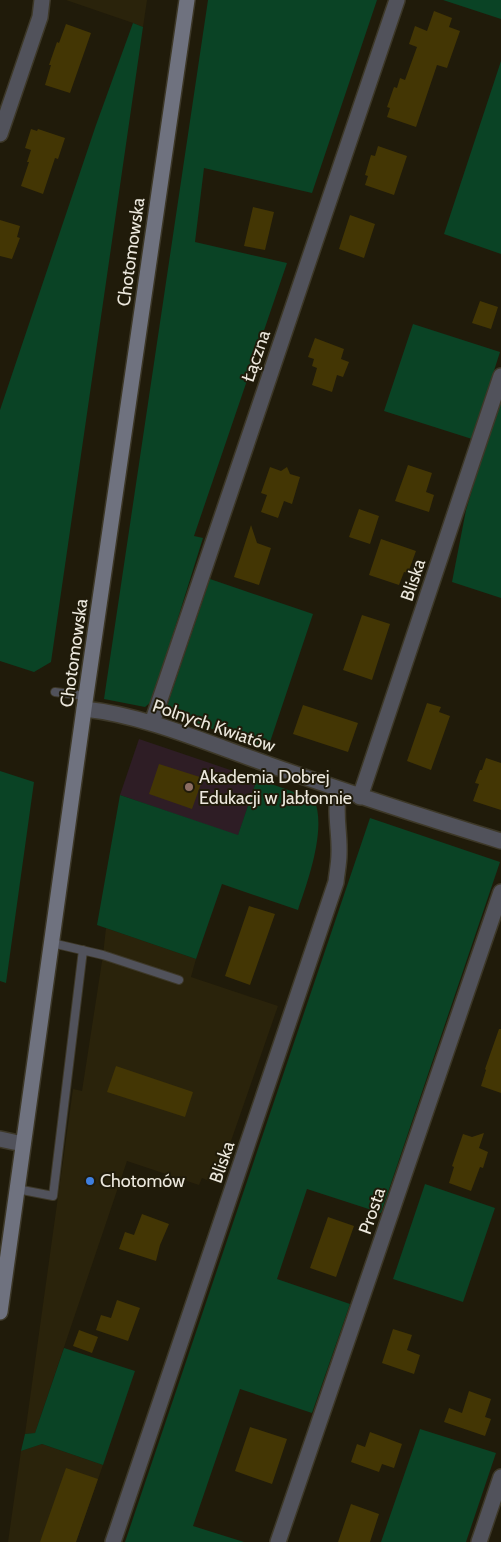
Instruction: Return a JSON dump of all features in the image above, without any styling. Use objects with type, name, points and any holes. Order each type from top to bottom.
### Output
[{"type":"street","points":[[0,134],[40,18],[42,0]]},
{"type":"street","name":"Chotomowska","points":[[0,1312],[85,703],[187,0]]},
{"type":"street","name":"Łączna","points":[[152,723],[397,0]]},
{"type":"street","name":"Bliska","points":[[360,797],[501,376]]},
{"type":"street","name":"Polnych Kwiatów","points":[[85,703],[98,710],[152,723],[360,797],[501,841]]},
{"type":"street","name":"Bliska","points":[[113,1542],[336,882],[340,853],[336,822],[336,802],[339,790]]},
{"type":"street","name":"Prosta","points":[[278,1542],[501,892]]},
{"type":"street","points":[[0,1139],[23,1144]]},
{"type":"street","points":[[479,1542],[501,1477]]},
{"type":"lane","points":[[55,692],[85,703]]},
{"type":"lane","points":[[52,943],[103,955],[179,980]]},
{"type":"lane","points":[[17,1189],[53,1196],[83,950]]},
{"type":"shaded area","points":[[66,0],[147,0],[143,27],[133,23]]},
{"type":"shaded area","name":"Akademia Dobrej Edukacji w Jabłonnie","points":[[139,739],[257,779],[238,836],[120,795]]},
{"type":"shaded area","name":"Chotomów","points":[[106,928],[196,959],[191,977],[278,1006],[216,1184],[202,1178],[199,1185],[127,1161],[35,1433],[25,1434],[73,1089],[82,1091]]},
{"type":"shaded area","points":[[42,1444],[103,1465],[76,1542],[8,1542],[21,1451]]},
{"type":"green space","points":[[208,0],[377,0],[312,193],[204,168],[195,242],[287,263],[194,536],[203,538],[152,701],[145,707],[104,699]]},
{"type":"green space","points":[[443,0],[501,0],[501,19]]},
{"type":"green space","points":[[133,23],[143,27],[51,662],[34,672],[0,661],[0,410],[96,125]]},
{"type":"green space","points":[[501,61],[501,254],[444,234]]},
{"type":"green space","points":[[413,324],[500,352],[472,439],[384,411]]},
{"type":"green space","points":[[501,394],[501,598],[452,582],[466,510]]},
{"type":"green space","points":[[210,579],[313,614],[268,748],[172,715],[167,706]]},
{"type":"green space","points":[[0,771],[34,782],[6,983],[0,981]]},
{"type":"green space","points":[[257,779],[314,799],[318,824],[315,854],[298,910],[222,884],[196,959],[97,925],[120,795],[238,835]]},
{"type":"green space","points":[[370,818],[500,862],[381,1213],[307,1189],[277,1279],[350,1304],[312,1413],[240,1389],[193,1526],[244,1542],[125,1542]]},
{"type":"green space","points":[[425,1184],[495,1208],[463,1302],[393,1279]]},
{"type":"green space","points":[[64,1348],[135,1371],[103,1465],[42,1444],[21,1451],[25,1434],[35,1433]]},
{"type":"green space","points":[[420,1429],[496,1453],[466,1542],[381,1542]]},
{"type":"building","points":[[434,11],[452,18],[449,27],[460,31],[447,68],[437,65],[416,127],[387,117],[390,108],[387,107],[394,87],[397,88],[400,78],[405,80],[417,47],[409,44],[415,26],[427,31]]},
{"type":"building","points":[[66,24],[91,33],[70,93],[45,85],[51,65],[49,65]]},
{"type":"building","points":[[31,129],[37,131],[38,129],[65,138],[58,159],[55,158],[43,194],[21,186],[29,162],[27,162],[31,150],[25,148]]},
{"type":"building","points":[[378,146],[407,156],[394,195],[365,185],[368,176],[365,175],[371,155],[375,156]]},
{"type":"building","points":[[253,207],[274,212],[265,250],[244,246]]},
{"type":"building","points":[[350,215],[375,224],[364,258],[339,249]]},
{"type":"building","points":[[0,220],[20,226],[17,237],[20,238],[12,259],[0,256]]},
{"type":"building","points":[[480,301],[498,307],[491,329],[472,323]]},
{"type":"building","points":[[315,338],[344,349],[341,359],[349,362],[343,377],[337,375],[332,392],[312,385],[317,368],[312,366],[314,359],[308,357]]},
{"type":"building","points":[[408,465],[432,473],[426,492],[434,495],[429,512],[395,501]]},
{"type":"building","points":[[270,467],[281,471],[287,467],[290,474],[300,477],[292,504],[284,501],[278,518],[261,512],[267,495],[261,493]]},
{"type":"building","points":[[359,509],[379,516],[370,544],[349,537]]},
{"type":"building","points":[[251,525],[257,543],[271,548],[259,585],[234,577]]},
{"type":"building","points":[[381,539],[416,551],[408,573],[404,572],[399,585],[369,575]]},
{"type":"building","points":[[362,615],[390,624],[372,680],[343,670]]},
{"type":"building","points":[[427,703],[441,707],[439,712],[450,716],[431,770],[407,761]]},
{"type":"building","points":[[303,705],[358,723],[348,752],[293,734]]},
{"type":"building","points":[[486,758],[501,763],[501,810],[473,801],[479,784],[475,783]]},
{"type":"building","points":[[159,764],[203,778],[192,809],[149,794]]},
{"type":"building","points":[[249,906],[275,914],[250,985],[225,976]]},
{"type":"building","points":[[499,1029],[501,1029],[501,1093],[481,1086]]},
{"type":"building","points":[[116,1066],[193,1092],[185,1117],[107,1092]]},
{"type":"building","points":[[484,1133],[479,1148],[488,1152],[483,1168],[480,1167],[471,1191],[449,1183],[454,1167],[452,1166],[463,1134],[472,1137]]},
{"type":"building","points":[[142,1214],[169,1224],[160,1245],[156,1261],[119,1249],[125,1232],[134,1235]]},
{"type":"building","points":[[328,1217],[354,1226],[336,1277],[310,1268]]},
{"type":"building","points":[[117,1300],[140,1308],[128,1341],[96,1330],[101,1315],[111,1318]]},
{"type":"building","points":[[393,1329],[412,1335],[407,1350],[420,1355],[414,1374],[382,1363]]},
{"type":"building","points":[[79,1330],[98,1337],[92,1353],[73,1346]]},
{"type":"building","points":[[469,1391],[491,1399],[485,1417],[491,1419],[485,1436],[444,1422],[449,1408],[462,1413]]},
{"type":"building","points":[[250,1427],[287,1439],[272,1484],[235,1471]]},
{"type":"building","points":[[370,1432],[402,1444],[394,1468],[382,1464],[379,1472],[351,1462],[357,1444],[365,1447]]},
{"type":"building","points":[[66,1468],[98,1479],[76,1542],[40,1542]]},
{"type":"building","points":[[351,1504],[379,1514],[370,1542],[338,1542]]},
{"type":"place","name":"Akademia Dobrej Edukacji w Jabłonnie","points":[[189,787]]},
{"type":"place","name":"Chotomów","points":[[90,1181]]}]
